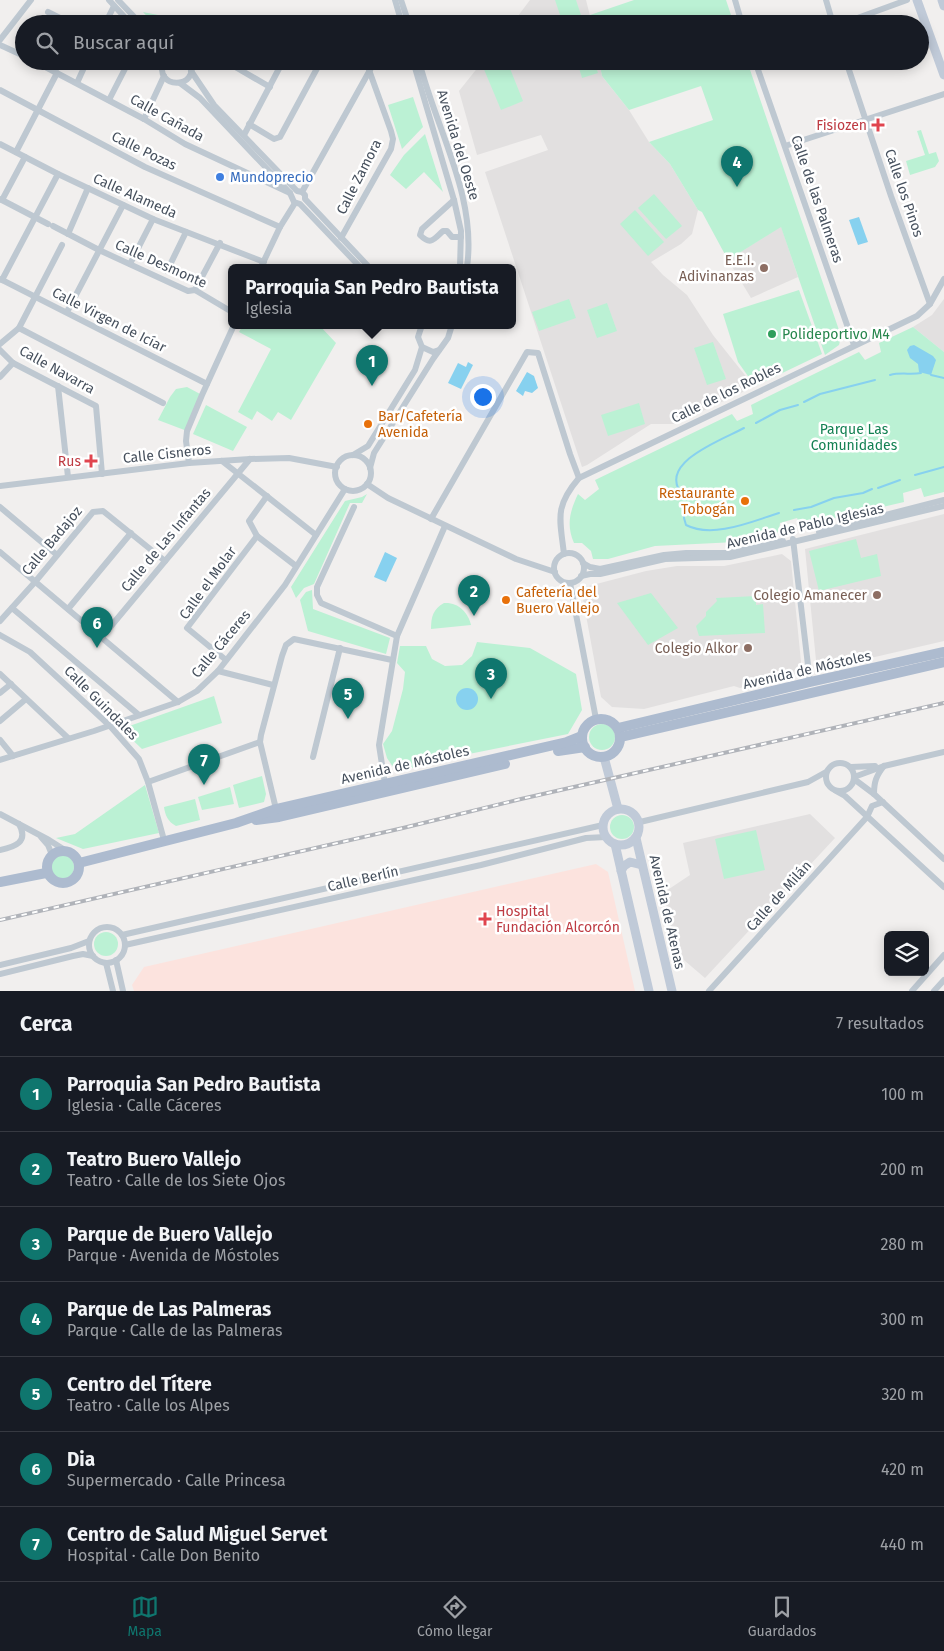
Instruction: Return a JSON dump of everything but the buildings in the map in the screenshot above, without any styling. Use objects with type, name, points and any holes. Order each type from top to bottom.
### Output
[{"type":"main road","name":"Avenida de Móstoles","points":[[620,733],[810,682],[944,652]]},
{"type":"main road","name":"Avenida de Móstoles","points":[[620,733],[944,662]]},
{"type":"main road","points":[[596,719],[609,720],[620,733],[618,748],[610,755],[604,757],[593,755],[585,747],[582,736],[586,726],[596,719]]},
{"type":"main road","name":"Avenida de Móstoles","points":[[236,823],[276,809],[567,742],[582,736]]},
{"type":"main road","name":"Avenida de Móstoles","points":[[79,863],[236,823],[278,817],[569,749],[585,747]]},
{"type":"main road","points":[[56,852],[73,854],[79,863],[78,874],[71,882],[66,884],[55,882],[46,873],[48,860],[56,852]]},
{"type":"main road","points":[[0,882],[46,873]]},
{"type":"street","points":[[19,15],[31,0]]},
{"type":"street","points":[[109,0],[116,3],[130,15]]},
{"type":"street","points":[[395,0],[399,15]]},
{"type":"street","points":[[401,0],[406,15]]},
{"type":"street","points":[[734,0],[739,15]]},
{"type":"street","points":[[826,0],[830,15]]},
{"type":"street","points":[[866,15],[907,0]]},
{"type":"street","points":[[917,0],[922,15]]},
{"type":"street","points":[[942,0],[944,6]]},
{"type":"street","points":[[110,15],[116,3]]},
{"type":"street","points":[[116,3],[125,15]]},
{"type":"street","points":[[48,12],[54,15]]},
{"type":"street","points":[[0,40],[15,21]]},
{"type":"street","points":[[929,33],[944,75]]},
{"type":"street","points":[[0,45],[15,52]]},
{"type":"street","name":"Calle Cañada","points":[[53,70],[144,119],[185,144],[295,193]]},
{"type":"street","points":[[77,83],[83,70]]},
{"type":"street","points":[[108,100],[123,70]]},
{"type":"street","points":[[144,119],[164,76],[164,70]]},
{"type":"street","points":[[241,70],[270,87]]},
{"type":"street","points":[[244,135],[278,70]]},
{"type":"street","points":[[249,124],[274,139],[280,137],[316,70]]},
{"type":"street","points":[[295,193],[369,70]]},
{"type":"street","name":"Calle Zamora","points":[[342,238],[391,149],[393,139],[369,70]]},
{"type":"street","name":"Avenida del Oeste","points":[[416,70],[454,200],[461,237],[460,264]]},
{"type":"street","name":"Avenida del Oeste","points":[[422,70],[464,200],[468,232],[467,264]]},
{"type":"street","name":"Calle de las Palmeras","points":[[758,70],[854,345]]},
{"type":"street","name":"Calle los Pinos","points":[[849,70],[891,196],[930,304]]},
{"type":"street","points":[[180,83],[188,79],[192,71]]},
{"type":"street","points":[[192,71],[214,105],[244,135],[295,193],[300,202],[357,264]]},
{"type":"street","points":[[16,152],[57,72]]},
{"type":"street","points":[[164,76],[171,82],[180,83],[200,98],[295,193],[305,195],[280,227],[262,264]]},
{"type":"street","name":"Calle Pozas","points":[[0,90],[145,167],[280,227]]},
{"type":"street","points":[[785,146],[944,94]]},
{"type":"street","name":"Calle Alameda","points":[[0,144],[153,219],[220,244],[262,264]]},
{"type":"street","points":[[1,199],[25,157]]},
{"type":"street","points":[[1,280],[58,174]]},
{"type":"street","points":[[68,234],[88,188]]},
{"type":"street","name":"Calle Desmonte","points":[[1,199],[99,250],[188,291],[195,290],[228,310]]},
{"type":"street","name":"Avenida del Oeste","points":[[454,200],[422,229],[420,235],[429,242],[434,240],[443,231],[447,231],[452,237],[461,237]]},
{"type":"street","points":[[300,202],[342,238],[366,264]]},
{"type":"street","points":[[67,312],[123,205]]},
{"type":"street","points":[[130,264],[153,219]]},
{"type":"street","points":[[167,271],[186,232]]},
{"type":"street","points":[[195,290],[220,244]]},
{"type":"street","points":[[0,344],[19,328],[62,245]]},
{"type":"street","name":"Calle de los Robles","points":[[564,554],[559,512],[567,491],[579,478],[917,316],[930,304],[944,279]]},
{"type":"street","name":"Calle Virgen de Icíar","points":[[1,280],[207,384]]},
{"type":"street","points":[[19,328],[163,403]]},
{"type":"street","points":[[189,463],[186,441],[187,431],[232,329]]},
{"type":"street","points":[[420,329],[419,342],[422,347],[433,352],[439,350]]},
{"type":"street","points":[[422,347],[416,370],[368,446],[353,455],[343,458],[337,467],[336,477],[345,489],[359,490],[367,484],[370,479],[370,468],[374,453],[444,345],[448,329]]},
{"type":"street","name":"Calle Navarra","points":[[0,350],[13,364],[96,406],[102,474]]},
{"type":"street","points":[[431,519],[528,352],[538,352],[579,478]]},
{"type":"street","points":[[0,377],[13,364]]},
{"type":"street","points":[[58,386],[68,478]]},
{"type":"street","points":[[353,455],[364,459],[370,468]]},
{"type":"street","name":"Calle Cisneros","points":[[0,486],[189,463],[250,459],[289,458],[337,467]]},
{"type":"street","name":"Calle de Las Infantas","points":[[102,637],[250,459]]},
{"type":"street","points":[[222,461],[316,535]]},
{"type":"street","points":[[367,484],[388,498],[431,519],[516,559],[554,572],[560,580],[570,583],[574,582],[581,576],[584,568],[583,563],[577,556],[564,554],[557,560],[554,572]]},
{"type":"street","name":"Calle Cáceres","points":[[0,760],[110,726],[178,702],[197,691],[218,671],[285,584],[345,489]]},
{"type":"street","points":[[267,496],[249,521],[257,536],[296,566]]},
{"type":"street","name":"Avenida de Pablo Iglesias","points":[[581,576],[600,574],[665,560],[730,558],[944,500]]},
{"type":"street","name":"Avenida de Pablo Iglesias","points":[[583,563],[600,569],[664,555],[729,553],[944,506]]},
{"type":"street","points":[[0,507],[57,555]]},
{"type":"street","points":[[354,507],[317,587],[317,595],[321,603],[397,636]]},
{"type":"street","name":"Calle Badajoz","points":[[0,620],[35,582],[93,512],[103,511],[165,561]]},
{"type":"street","points":[[385,784],[379,745],[397,636],[446,526]]},
{"type":"street","points":[[68,609],[131,534]]},
{"type":"street","name":"Calle el Molar","points":[[226,660],[187,628],[257,536]]},
{"type":"street","points":[[794,540],[810,682]]},
{"type":"street","points":[[0,552],[178,702]]},
{"type":"street","points":[[570,583],[596,719]]},
{"type":"street","points":[[12,608],[140,715]]},
{"type":"street","name":"Calle Guindales","points":[[0,635],[30,652],[110,726],[139,759],[148,782],[164,840]]},
{"type":"street","points":[[276,809],[260,742],[273,685],[286,645],[294,639],[392,660]]},
{"type":"street","points":[[313,757],[340,648]]},
{"type":"street","points":[[218,671],[273,685]]},
{"type":"street","points":[[0,674],[68,738]]},
{"type":"street","points":[[0,693],[11,684]]},
{"type":"street","points":[[0,722],[26,699]]},
{"type":"street","points":[[0,740],[12,756]]},
{"type":"street","points":[[148,782],[260,742]]},
{"type":"street","points":[[836,791],[846,790],[850,787],[854,778],[884,766],[944,752]]},
{"type":"street","points":[[604,757],[618,809]]},
{"type":"street","points":[[640,822],[808,782],[826,772],[836,763],[851,767],[884,766]]},
{"type":"street","points":[[874,794],[874,782],[877,774],[884,766]]},
{"type":"street","points":[[851,767],[854,778],[883,802],[944,859]]},
{"type":"street","points":[[826,772],[827,784]]},
{"type":"street","points":[[808,782],[827,784],[845,796],[944,887]]},
{"type":"street","name":"Calle de Milán","points":[[709,991],[867,817],[872,806],[883,802]]},
{"type":"street","points":[[614,844],[626,845],[636,838],[640,829],[640,822],[629,810],[618,809],[607,815],[603,825],[606,837],[614,844],[622,871],[649,991]]},
{"type":"street","points":[[0,814],[68,852]]},
{"type":"street","points":[[0,850],[17,846],[22,840],[22,831],[18,823]]},
{"type":"street","name":"Calle Berlín","points":[[122,935],[603,825]]},
{"type":"street","points":[[41,836],[48,845],[52,855]]},
{"type":"street","name":"Calle Berlín","points":[[125,945],[481,865],[586,838],[606,837]]},
{"type":"street","name":"Avenida de Atenas","points":[[636,838],[672,990]]},
{"type":"street","points":[[622,871],[624,866],[630,862],[642,865]]},
{"type":"street","points":[[101,927],[115,928],[122,935],[125,945],[123,954],[116,960],[106,963],[96,960],[90,952],[89,941],[93,932],[101,927]]},
{"type":"street","points":[[0,965],[71,948],[89,941]]},
{"type":"street","points":[[0,974],[73,956],[84,954],[93,956]]},
{"type":"street","points":[[912,991],[944,955]]},
{"type":"street","points":[[116,960],[123,991]]},
{"type":"street","points":[[106,963],[112,991]]},
{"type":"street","points":[[934,991],[944,980]]},
{"type":"shaded area","points":[[530,0],[586,0],[590,15],[519,15]]},
{"type":"shaded area","points":[[476,70],[601,70],[602,76],[629,110],[649,142],[670,164],[698,210],[692,234],[681,244],[651,262],[687,295],[713,335],[752,384],[747,390],[675,424],[651,424],[582,467],[485,172],[548,150],[541,135],[477,155],[459,91]]},
{"type":"shaded area","name":"E.E.I. Adivinanzas","points":[[781,226],[798,277],[751,298],[728,260]]},
{"type":"shaded area","points":[[944,299],[944,352],[913,327],[932,315]]},
{"type":"shaded area","name":"Colegio Amanecer","points":[[944,514],[944,641],[823,669],[816,660],[805,549]]},
{"type":"shaded area","points":[[782,554],[791,561],[802,672],[740,688],[734,686],[644,709],[612,707],[601,697],[581,588],[646,571],[677,566],[724,566]]},
{"type":"shaded area","points":[[810,814],[835,838],[705,978],[678,955],[663,893],[690,875],[683,843]]},
{"type":"shaded area","name":"Hospital Fundación Alcorcón","points":[[596,864],[608,872],[635,991],[134,991],[132,985],[144,967]]},
{"type":"green space","points":[[555,0],[576,0],[581,15],[560,15]]},
{"type":"green space","points":[[634,0],[726,0],[731,15],[590,15]]},
{"type":"green space","points":[[143,12],[158,15],[146,15]]},
{"type":"green space","points":[[484,70],[511,70],[523,101],[501,110]]},
{"type":"green space","points":[[580,70],[597,70],[598,73],[582,78]]},
{"type":"green space","points":[[601,70],[750,70],[841,336],[839,345],[825,355],[781,227],[728,260],[702,212],[698,210],[670,164],[649,142],[713,120],[701,86],[629,110],[602,76]]},
{"type":"green space","points":[[413,97],[423,127],[402,149],[388,105]]},
{"type":"green space","points":[[921,130],[929,154],[936,152],[939,161],[935,167],[910,175],[906,161],[925,155],[917,131]]},
{"type":"green space","points":[[425,134],[443,192],[424,172],[406,189],[390,175],[404,155]]},
{"type":"green space","points":[[654,194],[682,226],[666,239],[638,208]]},
{"type":"green space","points":[[635,210],[664,242],[648,256],[620,224]]},
{"type":"green space","name":"Polideportivo M4","points":[[799,290],[822,354],[755,386],[738,362],[723,314]]},
{"type":"green space","points":[[569,299],[576,318],[539,331],[532,312]]},
{"type":"green space","points":[[607,303],[617,331],[597,338],[587,310]]},
{"type":"green space","name":"Parque Las Comunidades","points":[[913,327],[944,352],[944,492],[924,497],[921,488],[903,493],[904,502],[801,526],[797,518],[780,523],[779,532],[736,542],[655,546],[608,559],[593,559],[591,551],[582,543],[574,543],[570,530],[573,506],[578,494],[585,500],[599,489],[595,480],[732,414],[737,421],[753,414],[751,405],[859,352],[865,360],[881,352],[879,343]]},
{"type":"green space","points":[[241,329],[323,329],[336,343],[291,420],[278,412],[272,421],[257,411],[252,420],[238,412],[271,349],[239,332]]},
{"type":"green space","points":[[713,342],[726,379],[707,385],[694,348]]},
{"type":"green space","points":[[187,387],[202,395],[187,431],[158,420],[176,389]]},
{"type":"green space","points":[[639,403],[645,424],[608,436],[601,415]]},
{"type":"green space","points":[[206,405],[247,427],[233,451],[193,434]]},
{"type":"green space","points":[[367,494],[362,503],[350,503],[314,584],[304,588],[296,598],[291,587],[345,501]]},
{"type":"green space","points":[[856,539],[861,558],[877,554],[881,576],[819,591],[809,551]]},
{"type":"green space","points":[[312,590],[313,609],[390,638],[386,654],[308,631],[300,600],[306,592]]},
{"type":"green space","points":[[651,593],[678,628],[648,645],[617,603]]},
{"type":"green space","points":[[756,596],[756,605],[763,604],[765,633],[699,636],[696,626],[717,601],[716,598]]},
{"type":"green space","points":[[444,603],[454,604],[462,609],[471,625],[431,629],[433,614]]},
{"type":"green space","points":[[477,642],[530,648],[576,674],[582,710],[568,734],[449,758],[401,771],[395,770],[387,758],[383,744],[392,731],[403,689],[405,672],[397,663],[400,646],[426,646],[432,659],[445,666],[462,665],[472,656]]},
{"type":"green space","points":[[214,696],[222,723],[142,749],[121,729]]},
{"type":"green space","points":[[602,724],[611,728],[615,737],[611,746],[602,750],[593,746],[589,737],[593,728]]},
{"type":"green space","points":[[262,776],[266,794],[264,802],[239,808],[233,785]]},
{"type":"green space","points":[[145,785],[159,833],[83,849],[56,838],[75,834]]},
{"type":"green space","points":[[230,787],[234,804],[202,810],[198,797]]},
{"type":"green space","points":[[195,799],[200,820],[176,826],[169,820],[164,807]]},
{"type":"green space","points":[[622,815],[627,816],[633,822],[633,832],[627,838],[622,839],[617,838],[611,832],[610,827],[611,822],[617,816]]},
{"type":"green space","points":[[756,830],[765,870],[724,879],[715,839]]},
{"type":"green space","points":[[62,855],[71,858],[74,867],[71,876],[62,879],[53,876],[50,867],[53,858]]},
{"type":"green space","points":[[106,932],[111,933],[117,939],[117,949],[111,955],[106,956],[101,955],[95,949],[94,944],[95,939],[101,933]]},
{"type":"water","points":[[859,217],[868,242],[858,245],[849,220]]},
{"type":"water","points":[[914,345],[933,356],[936,360],[931,375],[919,372],[918,364],[910,358],[907,350],[910,346]]},
{"type":"water","points":[[468,362],[473,365],[461,389],[448,383],[458,363],[466,367]]},
{"type":"water","points":[[527,372],[534,376],[538,388],[532,393],[525,391],[523,396],[516,391]]},
{"type":"water","points":[[385,552],[397,558],[386,582],[374,577]]},
{"type":"water","points":[[467,688],[475,691],[478,699],[475,707],[467,710],[459,707],[456,699],[459,691]]},
{"type":"waterway","points":[[890,375],[921,373]]},
{"type":"waterway","points":[[931,375],[944,378]]},
{"type":"waterway","points":[[804,402],[820,394],[875,380]]},
{"type":"waterway","points":[[756,423],[780,410],[798,405]]},
{"type":"waterway","points":[[681,493],[676,482],[678,471],[686,462],[709,445],[744,428]]},
{"type":"waterway","points":[[915,475],[944,467]]},
{"type":"waterway","points":[[878,488],[900,480]]},
{"type":"waterway","points":[[794,510],[811,507],[834,498],[863,493],[872,489]]},
{"type":"waterway","points":[[685,506],[684,518],[686,525],[708,530],[733,527],[779,513]]},
{"type":"railway","points":[[0,920],[944,703]]},
{"type":"place","name":"Fisiozen","points":[[878,125]]},
{"type":"place","name":"Mundoprecio","points":[[220,177]]},
{"type":"place","name":"Parque de Las Palmeras","points":[[737,187]]},
{"type":"place","name":"E.E.I. Adivinanzas","points":[[764,268]]},
{"type":"place","name":"Polideportivo M4","points":[[772,334]]},
{"type":"place","name":"Parroquia San Pedro Bautista","points":[[372,386]]},
{"type":"place","name":"Bar/Cafetería Avenida","points":[[368,424]]},
{"type":"place","name":"Rus","points":[[91,461]]},
{"type":"place","name":"Restaurante Tobogán","points":[[745,501]]},
{"type":"place","name":"Colegio Amanecer","points":[[877,595]]},
{"type":"place","name":"Cafetería del Buero Vallejo","points":[[506,600]]},
{"type":"place","name":"Teatro Buero Vallejo","points":[[474,616]]},
{"type":"place","name":"Dia","points":[[97,648]]},
{"type":"place","name":"Colegio Alkor","points":[[748,648]]},
{"type":"place","name":"Parque de Buero Vallejo","points":[[491,699]]},
{"type":"place","name":"Centro del Títere","points":[[348,719]]},
{"type":"place","name":"Centro de Salud Miguel Servet","points":[[204,785]]},
{"type":"place","name":"Hospital Fundación Alcorcón","points":[[485,919]]}]
